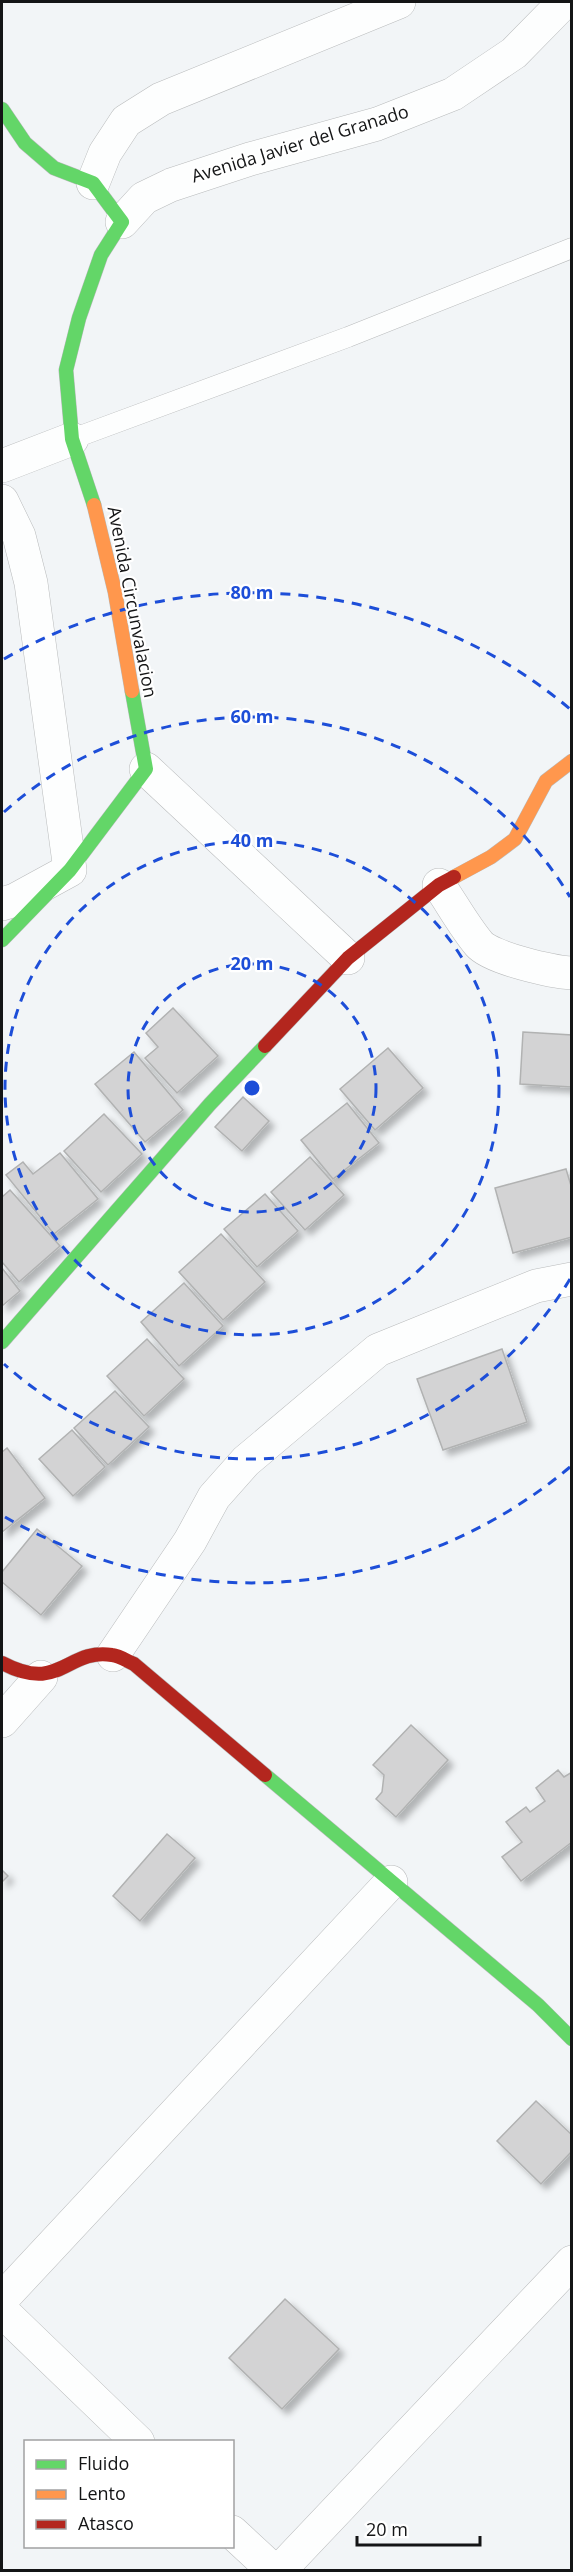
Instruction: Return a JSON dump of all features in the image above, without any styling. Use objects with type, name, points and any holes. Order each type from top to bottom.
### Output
[{"type":"street","points":[[93,183],[105,153],[126,121],[161,99],[399,2]]},
{"type":"street","name":"Avenida Javier del Granado","points":[[122,222],[144,198],[171,185],[250,159],[377,124],[453,94],[514,53],[564,2]]},
{"type":"street","points":[[2,109],[25,143],[54,168],[93,183],[122,222]]},
{"type":"street","name":"Avenida Circunvalacion","points":[[122,222],[101,255],[79,318],[66,370],[72,439],[94,503],[115,592],[146,769]]},
{"type":"street","points":[[2,466],[72,439]]},
{"type":"street","points":[[2,501],[20,536],[31,583],[70,870]]},
{"type":"street","points":[[2,1342],[210,1104],[348,958],[439,885],[491,856],[515,839],[546,781],[572,761]]},
{"type":"street","points":[[2,940],[70,870],[146,769],[348,958]]},
{"type":"street","points":[[2,904],[15,900],[70,870]]},
{"type":"street","points":[[439,885],[480,946],[519,963],[572,973]]},
{"type":"street","points":[[113,1655],[190,1541],[213,1497],[246,1461],[378,1350],[536,1286],[572,1279]]},
{"type":"street","points":[[2,1721],[41,1677],[91,1657],[113,1655],[134,1665],[538,2004],[572,2039]]},
{"type":"street","points":[[2,1663],[10,1669],[41,1677]]},
{"type":"street","points":[[2,2299],[391,1882]]},
{"type":"street","points":[[280,2571],[572,2262]]},
{"type":"street","points":[[2,2311],[136,2440]]},
{"type":"street","points":[[234,2534],[273,2571]]},
{"type":"lane","points":[[72,439],[348,337],[572,248]]},
{"type":"building","points":[[173,1008],[218,1056],[177,1093],[145,1058],[158,1047],[146,1033]]},
{"type":"building","points":[[523,1032],[572,1035],[572,1087],[520,1084]]},
{"type":"building","points":[[388,1048],[423,1088],[375,1130],[340,1089]]},
{"type":"building","points":[[134,1052],[183,1110],[145,1142],[95,1084]]},
{"type":"building","points":[[243,1097],[269,1121],[242,1151],[215,1127]]},
{"type":"building","points":[[347,1103],[379,1143],[333,1179],[301,1140]]},
{"type":"building","points":[[104,1114],[142,1154],[101,1192],[64,1151]]},
{"type":"building","points":[[60,1153],[98,1199],[54,1234],[6,1175],[23,1162],[33,1174]]},
{"type":"building","points":[[310,1157],[344,1195],[305,1230],[271,1192]]},
{"type":"building","points":[[566,1169],[572,1189],[572,1237],[513,1253],[495,1188]]},
{"type":"building","points":[[10,1190],[60,1246],[19,1282],[2,1262],[2,1197]]},
{"type":"building","points":[[265,1194],[298,1231],[257,1267],[224,1229]]},
{"type":"building","points":[[221,1234],[265,1282],[223,1320],[179,1272]]},
{"type":"building","points":[[2,1268],[20,1291],[2,1306]]},
{"type":"building","points":[[184,1283],[223,1326],[179,1366],[141,1322]]},
{"type":"building","points":[[147,1339],[184,1379],[144,1416],[107,1376]]},
{"type":"building","points":[[502,1349],[527,1422],[443,1450],[417,1379]]},
{"type":"building","points":[[115,1391],[149,1427],[108,1465],[74,1428]]},
{"type":"building","points":[[72,1430],[105,1467],[73,1496],[39,1459]]},
{"type":"building","points":[[7,1448],[45,1498],[2,1532],[2,1452]]},
{"type":"building","points":[[37,1529],[82,1566],[41,1615],[2,1582],[2,1572]]},
{"type":"building","points":[[411,1725],[448,1760],[396,1817],[376,1799],[382,1792],[384,1775],[373,1765]]},
{"type":"building","points":[[558,1770],[564,1777],[572,1772],[572,1842],[521,1881],[502,1857],[522,1842],[506,1822],[526,1807],[530,1812],[545,1801],[536,1788]]},
{"type":"building","points":[[167,1834],[195,1858],[140,1921],[113,1896]]},
{"type":"building","points":[[2,1870],[8,1876],[2,1882]]},
{"type":"building","points":[[536,2101],[572,2135],[572,2151],[541,2184],[497,2141]]},
{"type":"building","points":[[285,2299],[339,2349],[282,2409],[229,2358]]},
{"type":"traffic: fast","points":[[2,109],[25,143],[54,168],[93,183],[122,222],[101,255],[79,318],[66,370],[72,439],[94,505]]},
{"type":"traffic: fast","points":[[2,940],[70,870],[146,769],[132,691]]},
{"type":"traffic: fast","points":[[2,1342],[210,1104],[265,1046]]},
{"type":"traffic: fast","points":[[265,1775],[538,2005],[572,2039]]},
{"type":"traffic: slow","points":[[94,505],[115,592],[132,691]]},
{"type":"traffic: slow","points":[[454,877],[491,857],[515,839],[546,781],[572,761]]},
{"type":"traffic: jam","points":[[265,1046],[348,958],[439,885],[454,877]]},
{"type":"traffic: jam","points":[[2,1663],[22,1671],[38,1674],[51,1672],[96,1655],[121,1657],[134,1664],[265,1775]]}]
